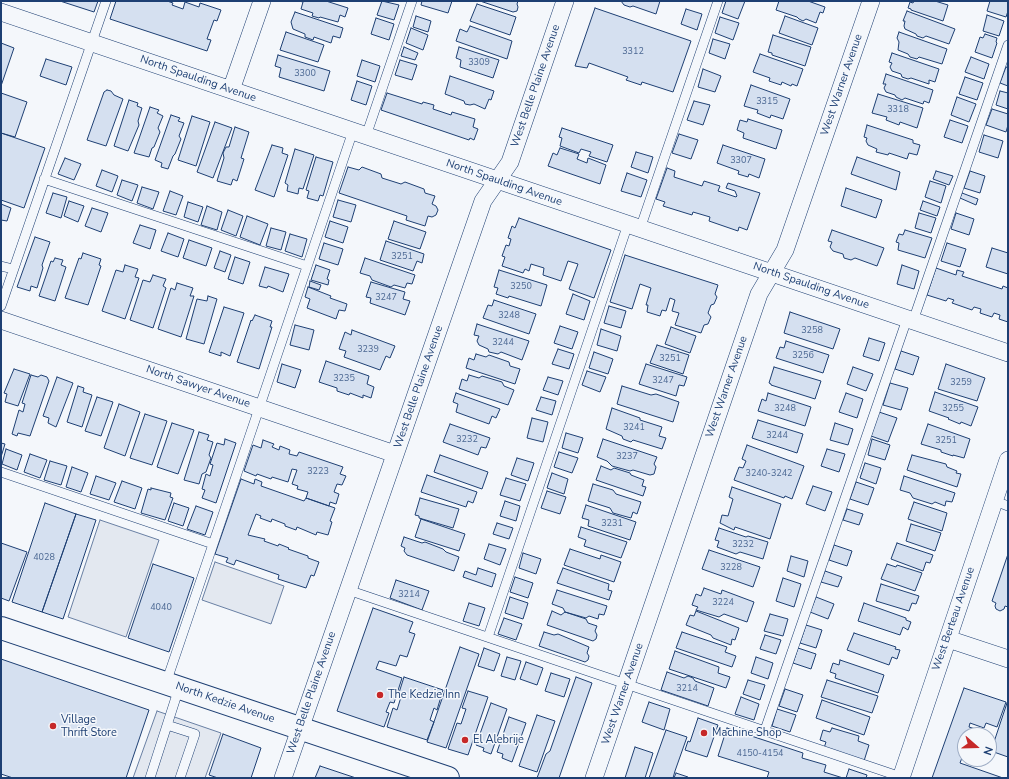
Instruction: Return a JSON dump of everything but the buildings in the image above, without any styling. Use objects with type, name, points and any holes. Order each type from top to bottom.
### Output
[{"type":"main road","name":"North Kedzie Avenue","points":[[1,628],[448,778]]},
{"type":"street","points":[[231,90],[262,1]]},
{"type":"street","name":"West Belle Plaine Avenue","points":[[283,778],[484,199],[510,162],[565,1]]},
{"type":"street","name":"West Warner Avenue","points":[[594,778],[759,294],[785,250],[871,1]]},
{"type":"street","name":"North Spaulding Avenue","points":[[1,12],[1008,353]]},
{"type":"street","name":"North Sawyer Avenue","points":[[1,320],[395,454]]},
{"type":"street","name":"West Berteau Avenue","points":[[902,778],[948,639],[1001,503],[1008,460]]},
{"type":"street","points":[[948,639],[1008,659]]},
{"type":"lane","points":[[1,306],[106,1]]},
{"type":"lane","points":[[150,778],[167,725],[172,686],[213,544],[307,266],[412,1]]},
{"type":"lane","points":[[488,637],[634,226],[718,1]]},
{"type":"lane","points":[[765,730],[1008,45]]},
{"type":"lane","points":[[44,179],[307,266]]},
{"type":"lane","points":[[1,266],[13,269]]},
{"type":"lane","points":[[1,472],[213,544]]},
{"type":"lane","points":[[348,590],[765,730],[902,778]]},
{"type":"lane","points":[[167,725],[195,734],[180,778]]},
{"type":"shaded area","points":[[100,520],[159,540],[126,637],[68,617]]},
{"type":"shaded area","points":[[215,562],[284,586],[271,624],[202,600]]},
{"type":"shaded area","points":[[157,711],[221,733],[205,778],[133,778]]},
{"type":"place","name":"The Kedzie Inn","points":[[380,695]]},
{"type":"place","name":"Village Thrift Store","points":[[53,726]]},
{"type":"place","name":"Machine Shop","points":[[704,733]]},
{"type":"place","name":"El Alebrije","points":[[465,740]]}]
